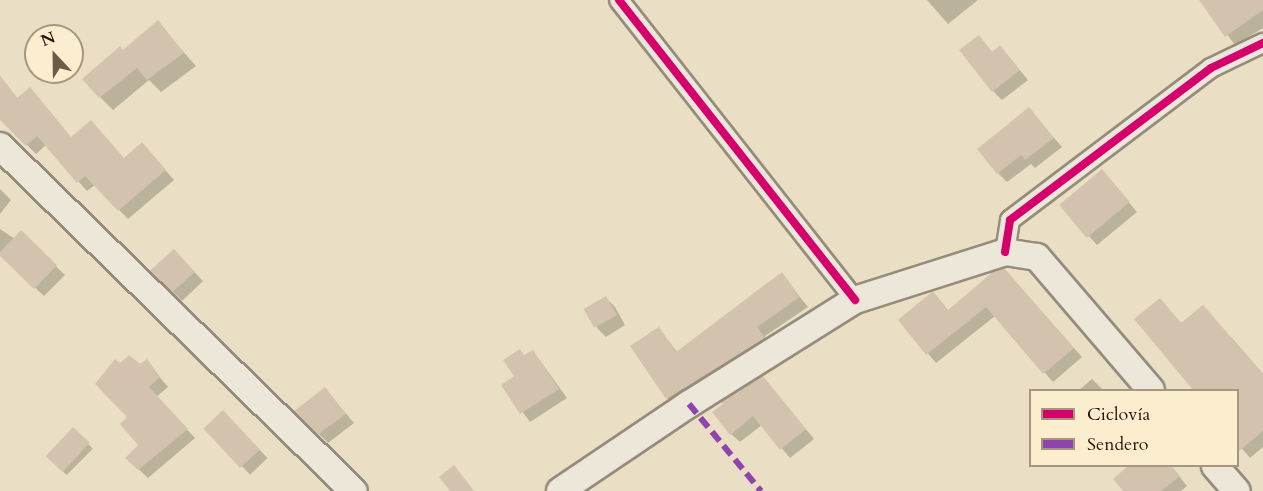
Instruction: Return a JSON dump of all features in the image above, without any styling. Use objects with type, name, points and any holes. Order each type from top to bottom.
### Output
[{"type":"main road","points":[[0,146],[353,491]]},
{"type":"main road","points":[[561,491],[688,404],[855,300],[1005,252],[1037,257],[1150,389]]},
{"type":"main road","points":[[1217,467],[1237,491]]},
{"type":"street","points":[[619,0],[855,300]]},
{"type":"street","points":[[1005,252],[1010,220],[1211,68],[1263,43]]},
{"type":"building","points":[[1199,0],[1263,0],[1263,10],[1225,37]]},
{"type":"building","points":[[158,20],[184,53],[147,80],[137,68],[99,98],[84,81],[84,77],[120,46],[123,50]]},
{"type":"building","points":[[979,35],[992,52],[1000,45],[1020,70],[992,92],[959,50]]},
{"type":"building","points":[[0,76],[17,98],[30,87],[71,137],[91,120],[124,158],[142,142],[166,170],[118,211],[85,176],[77,183],[37,136],[26,146],[0,120]]},
{"type":"building","points":[[1029,107],[1054,138],[1025,160],[1021,155],[997,174],[977,149]]},
{"type":"building","points":[[1102,169],[1130,202],[1087,238],[1059,205]]},
{"type":"building","points":[[21,230],[57,265],[34,289],[0,256],[0,252]]},
{"type":"building","points":[[174,249],[195,272],[170,294],[149,271]]},
{"type":"building","points":[[1004,268],[1074,348],[1043,374],[986,307],[926,355],[898,320],[933,291],[948,310],[994,271]]},
{"type":"building","points":[[782,272],[800,297],[757,327],[765,338],[666,399],[630,346],[659,327],[676,352]]},
{"type":"building","points":[[606,296],[617,315],[594,328],[583,309]]},
{"type":"building","points":[[1160,298],[1181,323],[1203,305],[1263,374],[1263,431],[1239,451],[1239,389],[1192,389],[1134,319]]},
{"type":"building","points":[[520,349],[524,355],[533,350],[559,389],[520,414],[501,385],[514,376],[503,360]]},
{"type":"building","points":[[129,355],[140,364],[147,359],[160,377],[149,387],[188,429],[138,470],[125,458],[138,445],[120,424],[127,417],[95,384],[115,359],[120,363]]},
{"type":"building","points":[[763,376],[806,429],[780,450],[753,416],[730,435],[712,412],[723,404],[721,402]]},
{"type":"building","points":[[325,387],[346,414],[317,435],[293,412]]},
{"type":"building","points":[[223,410],[260,449],[240,468],[203,428]]},
{"type":"building","points":[[73,427],[90,443],[63,472],[46,456]]},
{"type":"building","points":[[454,465],[474,491],[450,491],[439,477]]},
{"type":"building","points":[[1127,467],[1173,467],[1180,476],[1161,491],[1123,491],[1113,479]]},
{"type":"marked path","points":[[689,404],[761,491]]},
{"type":"cycle path","points":[[619,0],[855,300]]},
{"type":"cycle path","points":[[1005,252],[1010,220],[1211,68],[1263,43]]}]
